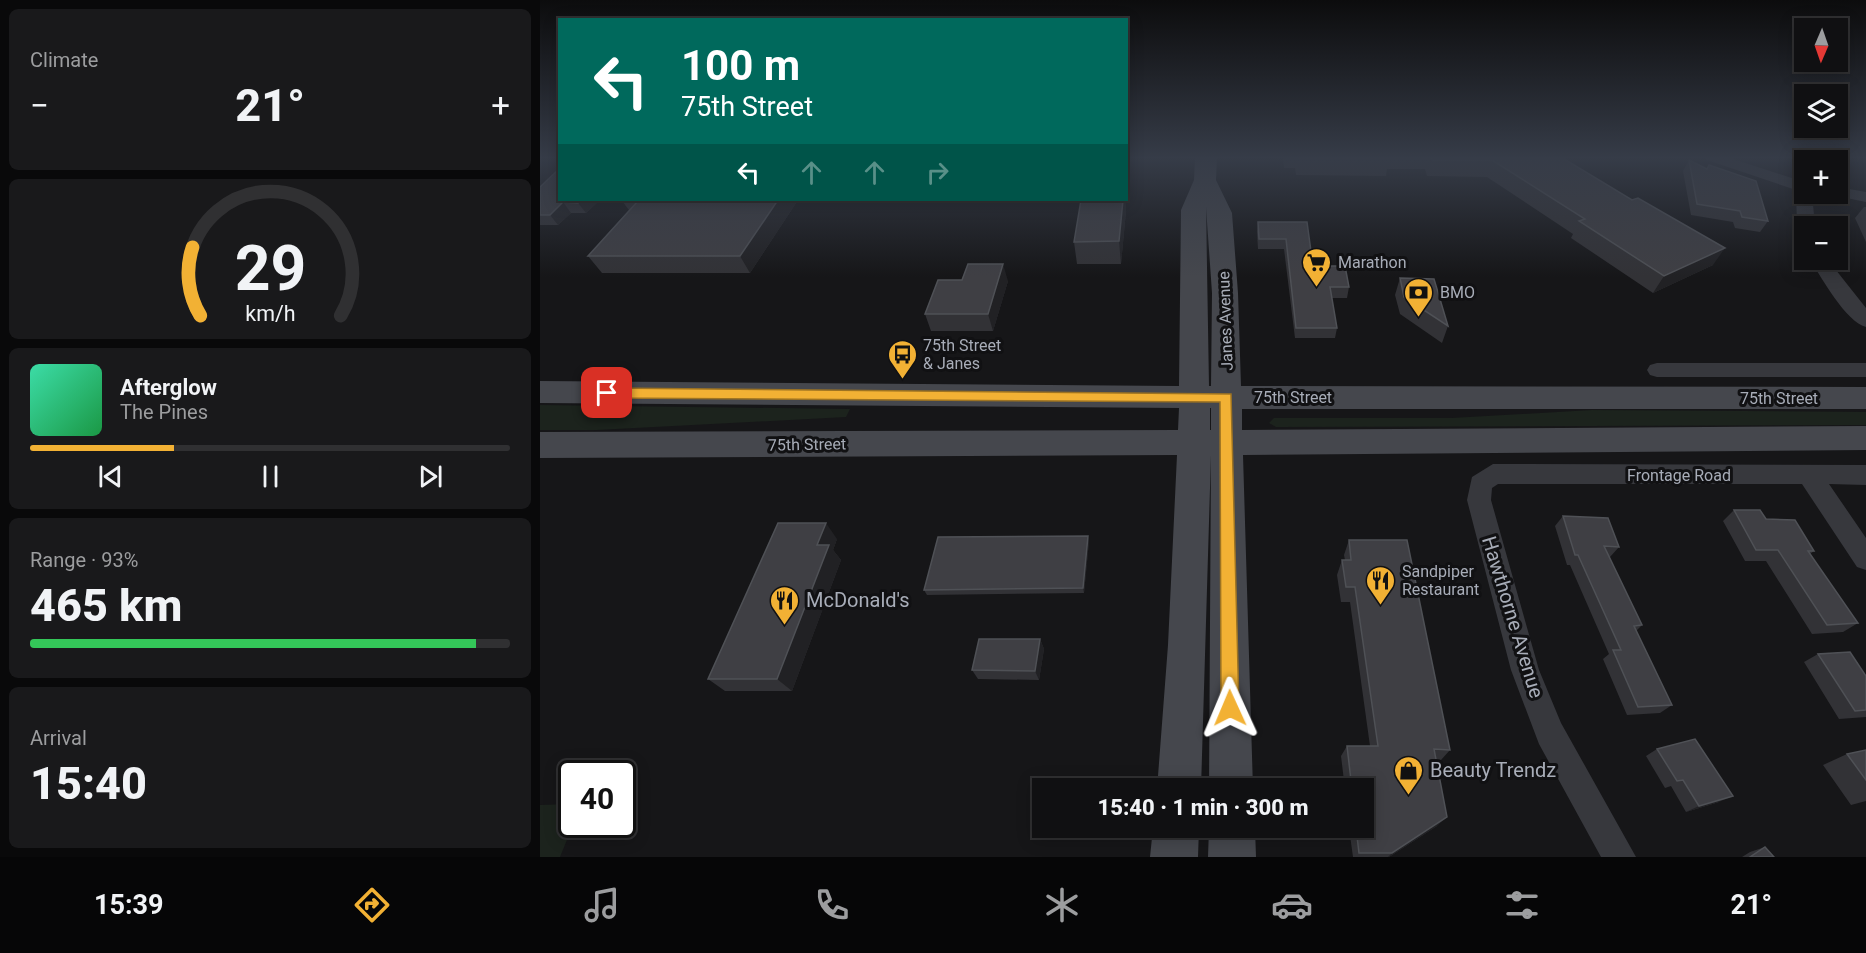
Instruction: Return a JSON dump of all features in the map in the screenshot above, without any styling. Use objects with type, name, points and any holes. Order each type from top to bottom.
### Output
[{"type":"main road","name":"Janes Avenue","points":[[1197,197],[1193,210],[1193,397],[1209,442],[1231,778]]},
{"type":"main road","name":"Janes Avenue","points":[[1180,778],[1188,641],[1209,442],[1227,398],[1220,213],[1215,197]]},
{"type":"main road","name":"75th Street","points":[[540,392],[1227,398],[1866,398]]},
{"type":"main road","name":"75th Street","points":[[540,445],[1866,438]]},
{"type":"main road","points":[[1174,857],[1175,838]]},
{"type":"main road","points":[[1232,838],[1232,857]]},
{"type":"street","points":[[1826,270],[1843,295],[1866,320]]},
{"type":"street","points":[[1657,370],[1866,370]]},
{"type":"street","name":"Frontage Road","points":[[1493,474],[1866,475]]},
{"type":"street","name":"Hawthorne Avenue","points":[[1493,474],[1479,484],[1479,500],[1525,670],[1550,733],[1618,857]]},
{"type":"street","points":[[1809,476],[1866,559]]},
{"type":"shaded area","points":[[540,405],[850,409],[846,417],[597,430],[540,430]]},
{"type":"shaded area","points":[[1592,410],[1866,412],[1866,425],[1276,427],[1269,423],[1274,418],[1452,418]]},
{"type":"shaded area","points":[[558,804],[558,838],[568,838],[560,857],[540,857],[540,805]]},
{"type":"building","points":[[540,197],[558,197],[558,201],[581,201],[578,203],[563,202],[550,215],[540,215]]},
{"type":"building","points":[[1550,197],[1627,197],[1632,200],[1638,198],[1725,248],[1664,276],[1579,221],[1585,219]]},
{"type":"building","points":[[1696,197],[1761,197],[1768,221],[1742,217],[1740,211],[1697,204]]},
{"type":"building","points":[[638,201],[777,201],[740,256],[588,256]]},
{"type":"building","points":[[1081,201],[1123,201],[1119,241],[1074,242]]},
{"type":"building","points":[[1258,222],[1307,222],[1313,266],[1345,266],[1349,287],[1330,287],[1337,328],[1296,328],[1286,239],[1259,239]]},
{"type":"building","points":[[968,264],[1003,264],[988,314],[925,314],[938,280],[962,280]]},
{"type":"building","points":[[1400,278],[1434,279],[1448,326],[1404,297]]},
{"type":"building","points":[[1734,510],[1760,510],[1766,519],[1795,520],[1814,551],[1808,551],[1858,623],[1827,625],[1778,550],[1756,550]]},
{"type":"building","points":[[1563,516],[1608,518],[1619,547],[1604,546],[1642,625],[1634,626],[1672,705],[1638,707],[1613,650],[1621,650],[1578,555],[1575,555]]},
{"type":"building","name":"McDonald's","points":[[778,523],[826,523],[817,545],[829,545],[777,679],[708,679]]},
{"type":"building","points":[[1088,536],[1083,588],[924,590],[938,537]]},
{"type":"building","points":[[1349,540],[1407,540],[1450,750],[1434,749],[1447,817],[1392,853],[1359,853],[1357,838],[1374,838],[1374,778],[1351,778],[1347,746],[1378,746],[1355,587],[1346,587],[1342,560],[1351,560]]},
{"type":"building","points":[[979,639],[1040,639],[1035,671],[972,670]]},
{"type":"building","points":[[1850,652],[1866,676],[1866,710],[1855,711],[1818,654]]},
{"type":"building","points":[[1695,739],[1733,796],[1699,806],[1683,780],[1677,781],[1657,749]]},
{"type":"building","points":[[1866,750],[1866,780],[1847,754]]},
{"type":"building","points":[[1765,847],[1774,857],[1750,857]]},
{"type":"place","name":"Marathon","points":[[1317,288]]},
{"type":"place","name":"BMO","points":[[1419,318]]},
{"type":"place","name":"75th Street & Janes","points":[[902,380]]},
{"type":"place","name":"Sandpiper Restaurant","points":[[1381,606]]},
{"type":"place","name":"McDonald's","points":[[785,626]]},
{"type":"place","name":"Beauty Trendz","points":[[1409,796]]},
{"type":"route","points":[[607,393],[1227,398],[1226,482],[1230,708]]}]
